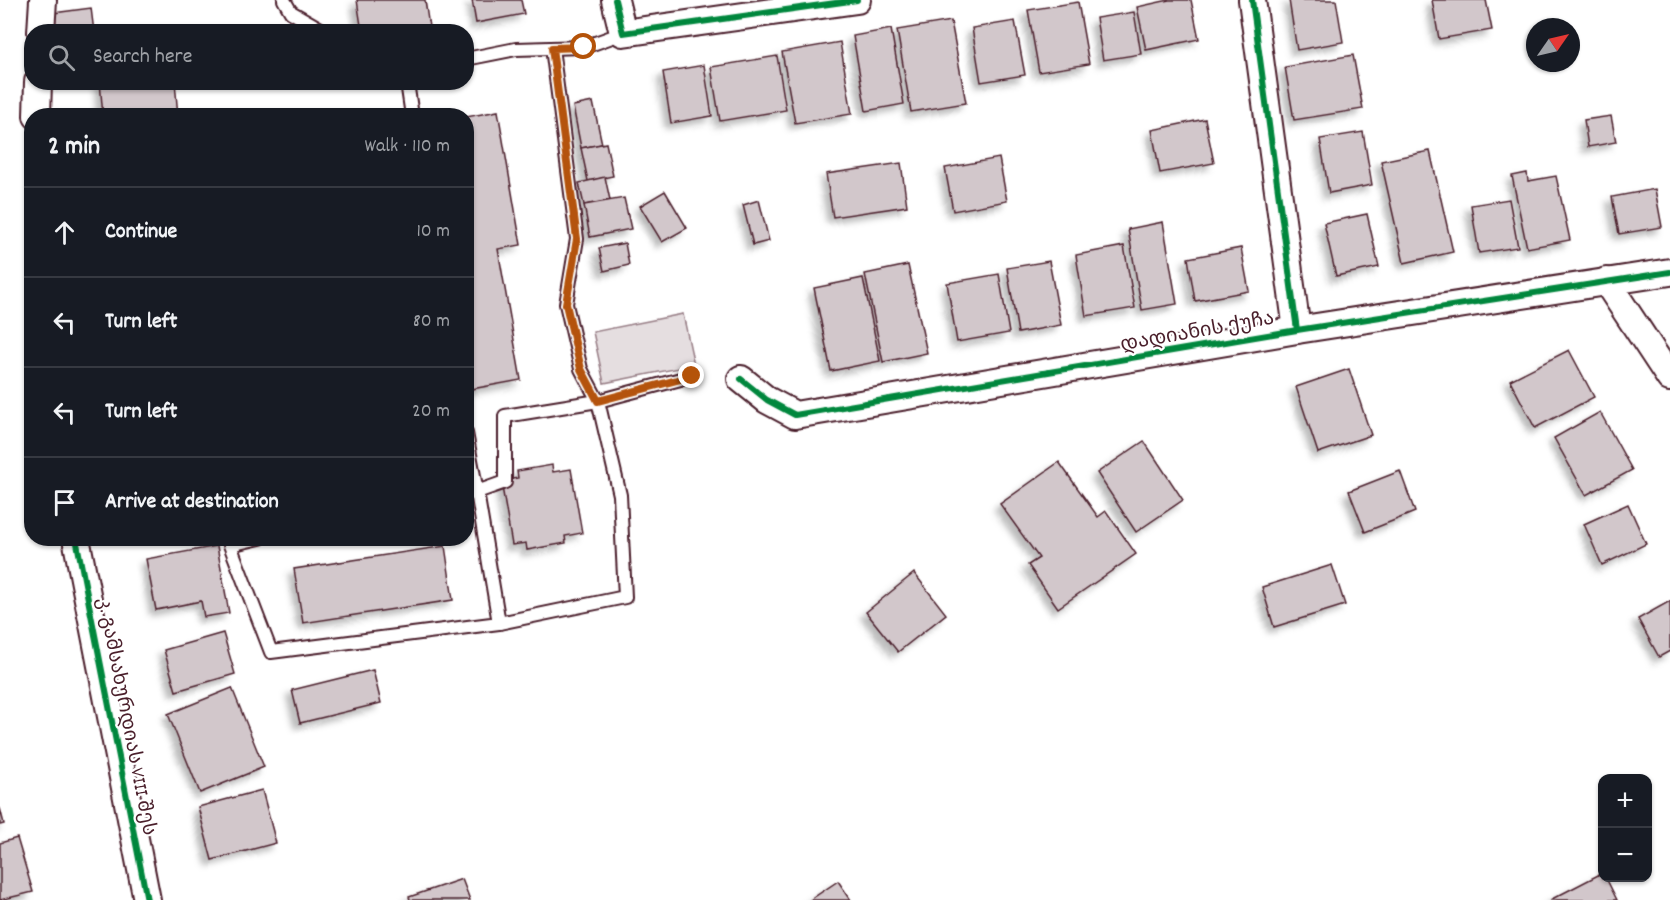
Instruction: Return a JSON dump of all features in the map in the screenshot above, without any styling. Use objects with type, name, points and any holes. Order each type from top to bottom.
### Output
[{"type":"street","points":[[42,24],[43,0]]},
{"type":"street","points":[[615,0],[622,33],[857,0]]},
{"type":"street","points":[[1252,0],[1296,330]]},
{"type":"street","points":[[37,108],[39,90]]},
{"type":"street","name":"დადიანის ქუჩა","points":[[741,379],[767,400],[795,415],[1296,330],[1670,272]]},
{"type":"street","points":[[1606,281],[1670,378]]},
{"type":"street","name":"კ. გამსახურდიას VIII შეს","points":[[78,546],[147,900]]},
{"type":"lane","points":[[284,0],[291,12],[313,24]]},
{"type":"lane","points":[[474,57],[516,49],[584,47],[622,33]]},
{"type":"lane","points":[[230,546],[271,652],[499,623],[625,597],[620,495],[598,401],[581,369],[566,304],[577,239],[552,48]]},
{"type":"lane","points":[[408,90],[411,108]]},
{"type":"lane","points":[[474,493],[505,483],[506,416],[598,401],[692,376]]},
{"type":"lane","points":[[474,504],[499,623]]},
{"type":"shaded area","points":[[683,314],[694,365],[604,383],[593,332]]},
{"type":"building","points":[[357,0],[425,0],[429,24],[361,24]]},
{"type":"building","points":[[472,0],[521,0],[524,14],[476,23]]},
{"type":"building","points":[[1169,0],[1191,0],[1199,39],[1146,50],[1137,7]]},
{"type":"building","points":[[1289,0],[1336,0],[1343,42],[1297,50]]},
{"type":"building","points":[[1432,0],[1486,0],[1492,30],[1439,39]]},
{"type":"building","points":[[1078,2],[1089,64],[1039,72],[1028,10]]},
{"type":"building","points":[[91,8],[93,24],[48,24],[46,14]]},
{"type":"building","points":[[1134,12],[1141,54],[1103,60],[1096,18]]},
{"type":"building","points":[[951,21],[966,103],[911,112],[897,30]]},
{"type":"building","points":[[1015,21],[1025,75],[981,82],[972,28]]},
{"type":"building","points":[[891,29],[904,104],[866,111],[853,36]]},
{"type":"building","points":[[840,42],[852,114],[795,123],[782,52]]},
{"type":"building","points":[[1353,55],[1363,109],[1294,120],[1285,67]]},
{"type":"building","points":[[777,56],[786,110],[720,121],[711,67]]},
{"type":"building","points":[[704,65],[712,116],[671,123],[663,72]]},
{"type":"building","points":[[101,90],[176,90],[177,108],[102,108]]},
{"type":"building","points":[[593,102],[602,144],[581,148],[573,106]]},
{"type":"building","points":[[498,111],[521,245],[498,249],[521,380],[474,389],[474,116]]},
{"type":"building","points":[[1611,116],[1616,142],[1588,147],[1584,120]]},
{"type":"building","points":[[1205,119],[1214,163],[1160,173],[1152,130]]},
{"type":"building","points":[[1363,132],[1372,185],[1329,193],[1320,139]]},
{"type":"building","points":[[606,143],[613,176],[588,181],[581,148]]},
{"type":"building","points":[[1430,151],[1453,252],[1404,263],[1381,161]]},
{"type":"building","points":[[999,158],[1007,201],[953,211],[945,168]]},
{"type":"building","points":[[901,163],[907,206],[833,217],[826,174]]},
{"type":"building","points":[[1527,173],[1528,181],[1556,176],[1570,240],[1527,248],[1512,176]]},
{"type":"building","points":[[605,177],[610,200],[584,205],[579,183]]},
{"type":"building","points":[[1655,189],[1662,227],[1619,234],[1612,197]]},
{"type":"building","points":[[665,191],[687,228],[662,242],[640,206]]},
{"type":"building","points":[[624,198],[631,229],[590,237],[584,205]]},
{"type":"building","points":[[1509,199],[1518,247],[1479,253],[1471,205]]},
{"type":"building","points":[[759,200],[769,241],[753,245],[743,205]]},
{"type":"building","points":[[1367,214],[1379,267],[1336,276],[1324,223]]},
{"type":"building","points":[[1163,222],[1177,304],[1142,310],[1128,229]]},
{"type":"building","points":[[625,243],[629,265],[604,271],[599,248]]},
{"type":"building","points":[[1124,246],[1135,308],[1086,316],[1076,255]]},
{"type":"building","points":[[1241,248],[1249,291],[1195,301],[1188,258]]},
{"type":"building","points":[[1049,261],[1061,325],[1018,333],[1007,268]]},
{"type":"building","points":[[908,265],[927,353],[883,362],[865,274]]},
{"type":"building","points":[[999,274],[1009,333],[957,342],[947,283]]},
{"type":"building","points":[[863,278],[880,361],[831,371],[814,288]]},
{"type":"building","points":[[1569,350],[1594,397],[1535,428],[1510,380]]},
{"type":"building","points":[[1349,369],[1371,435],[1318,453],[1296,387]]},
{"type":"building","points":[[1600,412],[1632,470],[1586,495],[1554,438]]},
{"type":"building","points":[[1144,441],[1183,500],[1136,532],[1097,473]]},
{"type":"building","points":[[1059,462],[1098,517],[1106,511],[1136,554],[1058,608],[1028,565],[1039,558],[1000,504]]},
{"type":"building","points":[[552,465],[553,472],[571,469],[582,533],[565,536],[566,543],[527,550],[526,543],[512,545],[501,481],[518,478],[517,471]]},
{"type":"building","points":[[1400,471],[1415,512],[1365,532],[1349,491]]},
{"type":"building","points":[[1628,504],[1646,544],[1602,565],[1584,524]]},
{"type":"building","points":[[217,546],[229,613],[204,617],[201,601],[156,610],[146,559]]},
{"type":"building","points":[[445,546],[453,600],[303,623],[294,569]]},
{"type":"building","points":[[1332,565],[1345,605],[1274,627],[1262,587]]},
{"type":"building","points":[[914,573],[946,614],[898,652],[866,612]]},
{"type":"building","points":[[1670,601],[1670,651],[1659,657],[1638,619]]},
{"type":"building","points":[[223,633],[235,674],[176,691],[164,650]]},
{"type":"building","points":[[373,670],[381,703],[300,723],[292,690]]},
{"type":"building","points":[[232,688],[264,767],[200,793],[168,714]]},
{"type":"building","points":[[262,790],[276,843],[212,860],[198,807]]},
{"type":"building","points":[[0,808],[4,824],[0,825]]},
{"type":"building","points":[[17,838],[33,892],[0,900],[0,843]]},
{"type":"building","points":[[1598,875],[1598,882],[1608,882],[1617,900],[1550,900]]},
{"type":"building","points":[[462,879],[470,900],[410,900],[409,897]]},
{"type":"building","points":[[838,881],[851,900],[810,900]]},
{"type":"cycle path","points":[[615,0],[623,33],[857,0]]},
{"type":"cycle path","points":[[1252,0],[1297,330]]},
{"type":"cycle path","points":[[741,379],[767,400],[795,415],[1297,330],[1670,272]]},
{"type":"cycle path","points":[[78,546],[147,900]]},
{"type":"route","points":[[584,47],[552,48],[577,239],[566,304],[581,369],[598,401],[692,376]]}]
